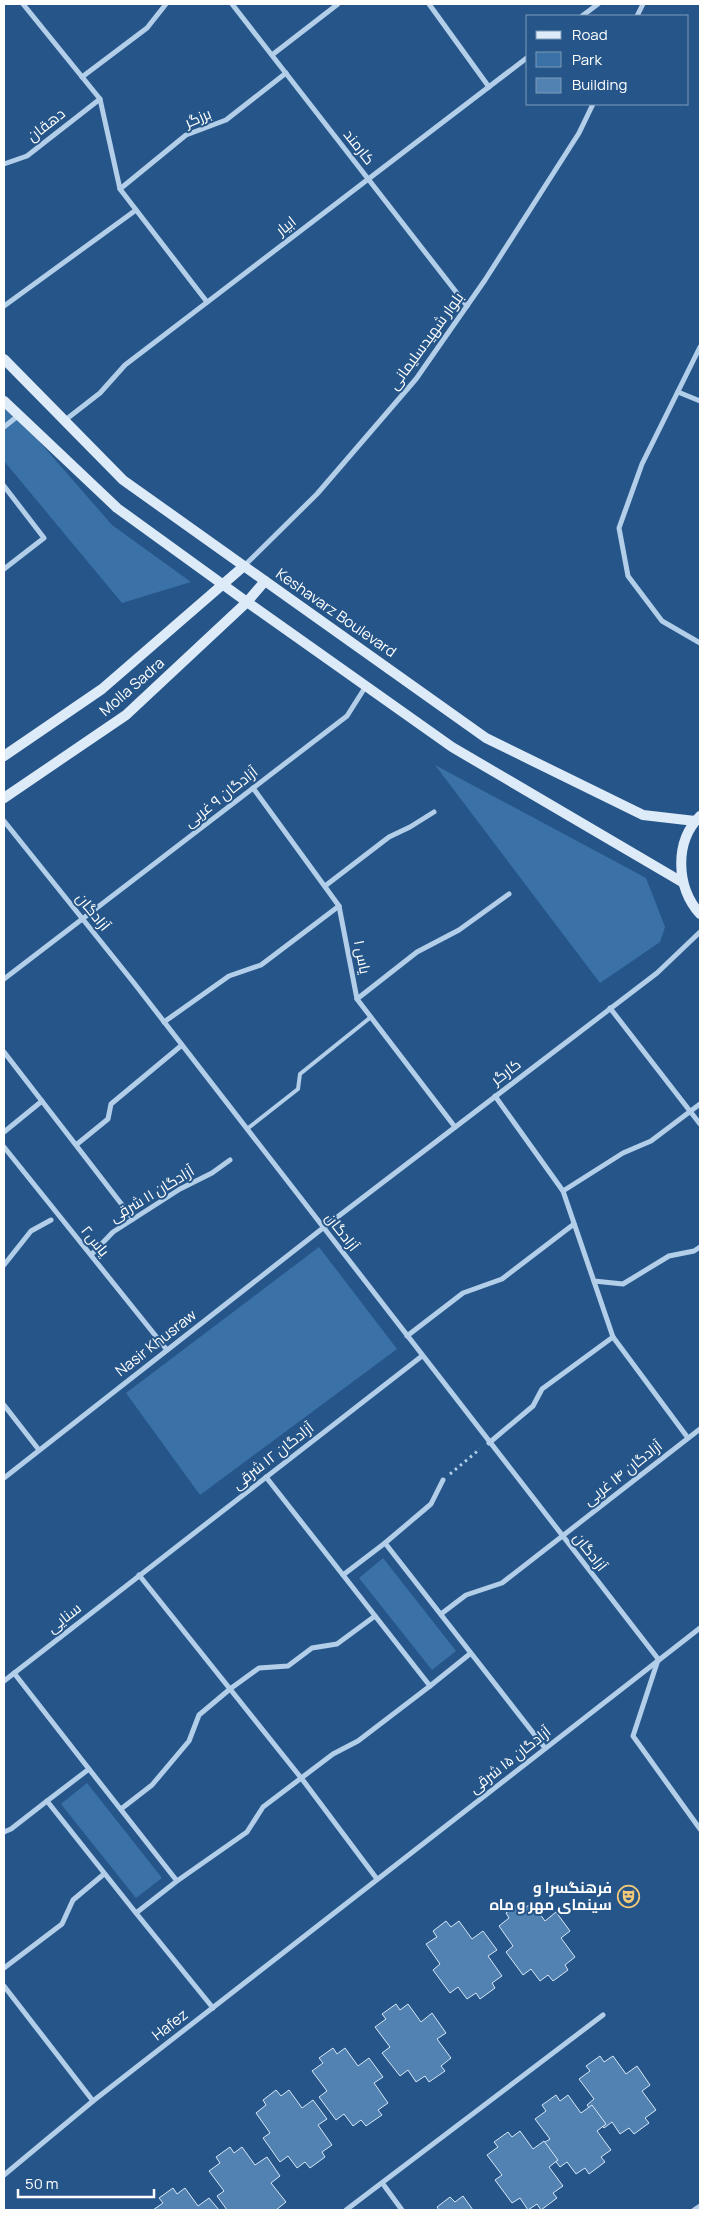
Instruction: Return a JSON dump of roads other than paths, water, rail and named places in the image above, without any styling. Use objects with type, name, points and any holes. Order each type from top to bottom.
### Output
[{"type":"main road","name":"Keshavarz Boulevard","points":[[4,359],[123,480],[486,738],[643,815],[698,818]]},
{"type":"main road","points":[[4,401],[116,508],[247,602],[452,747],[682,882]]},
{"type":"main road","name":"Molla Sadra","points":[[4,756],[102,689],[244,566]]},
{"type":"main road","name":"Molla Sadra","points":[[4,798],[126,715],[247,602],[265,581]]},
{"type":"main road","points":[[698,818],[685,840],[682,854],[682,882],[692,905],[700,914]]},
{"type":"street","points":[[24,4],[100,100],[120,189],[207,302]]},
{"type":"street","points":[[82,77],[147,28],[166,4]]},
{"type":"street","name":"کارمند","points":[[232,4],[467,306]]},
{"type":"street","points":[[272,55],[338,4]]},
{"type":"street","points":[[429,4],[489,87]]},
{"type":"street","points":[[583,15],[598,4]]},
{"type":"street","name":"ابیار","points":[[64,421],[100,393],[125,365],[526,59]]},
{"type":"street","name":"برزگر","points":[[120,189],[186,135],[226,120],[286,74]]},
{"type":"street","name":"دهقان","points":[[4,164],[27,156],[100,100]]},
{"type":"street","name":"بلوار شهیدسلیمانی","points":[[244,566],[330,480],[416,379],[467,306],[579,133],[593,105]]},
{"type":"street","points":[[4,306],[136,210]]},
{"type":"street","points":[[700,347],[642,464],[619,528],[628,576],[662,621],[700,643]]},
{"type":"street","points":[[678,392],[700,401]]},
{"type":"street","points":[[4,426],[18,415]]},
{"type":"street","points":[[4,486],[44,538],[4,569]]},
{"type":"street","name":"آزادگان ۹ غربی","points":[[4,979],[347,716],[366,686]]},
{"type":"street","name":"یاس ۱","points":[[253,788],[340,906],[357,999],[455,1127]]},
{"type":"street","points":[[325,886],[389,837],[410,828],[434,812]]},
{"type":"street","name":"آزادگان","points":[[4,821],[182,1045],[658,1660]]},
{"type":"street","points":[[357,999],[417,952],[459,930],[509,894]]},
{"type":"street","points":[[164,1022],[229,976],[262,966],[340,906]]},
{"type":"street","name":"کارگر","points":[[323,1228],[657,972],[700,932]]},
{"type":"street","points":[[610,1008],[700,1124]]},
{"type":"street","points":[[76,1145],[108,1119],[111,1104],[182,1045]]},
{"type":"street","points":[[4,1052],[133,1219]]},
{"type":"street","points":[[495,1096],[563,1190],[613,1337],[688,1438]]},
{"type":"street","points":[[4,1132],[42,1101]]},
{"type":"street","points":[[563,1190],[623,1153],[651,1141],[700,1104]]},
{"type":"street","name":"یاس۲","points":[[4,1147],[168,1350]]},
{"type":"street","name":"آزادگان ۱۱ شرقی","points":[[91,1255],[113,1232],[180,1189],[212,1173],[230,1160]]},
{"type":"street","points":[[4,1265],[32,1231],[51,1220]]},
{"type":"street","points":[[406,1336],[463,1293],[502,1279],[574,1224]]},
{"type":"street","name":"Nasir Khusraw","points":[[4,1478],[323,1228]]},
{"type":"street","points":[[594,1281],[623,1284],[669,1256],[694,1252],[700,1247]]},
{"type":"street","points":[[489,1443],[533,1406],[542,1389],[613,1337]]},
{"type":"street","name":"آزادگان ۱۲ شرقی","points":[[139,1575],[422,1356]]},
{"type":"street","points":[[4,1405],[39,1450]]},
{"type":"street","name":"آزادگان ۱۴ غربی","points":[[441,1614],[466,1595],[502,1583],[700,1429]]},
{"type":"street","points":[[266,1477],[430,1686]]},
{"type":"street","points":[[343,1575],[431,1504],[443,1480]]},
{"type":"street","points":[[385,1543],[545,1748]]},
{"type":"street","points":[[139,1575],[302,1779],[377,1879]]},
{"type":"street","name":"سنایی","points":[[4,1681],[139,1575]]},
{"type":"street","points":[[121,1810],[152,1785],[189,1741],[198,1715],[230,1689],[259,1668],[288,1666],[312,1648],[338,1644],[375,1616]]},
{"type":"street","name":"آزادگان ۱۵ شرقی","points":[[377,1879],[700,1628]]},
{"type":"street","points":[[136,1913],[177,1881],[247,1832],[263,1807],[334,1754],[358,1741],[471,1653]]},
{"type":"street","points":[[658,1660],[633,1736],[700,1829]]},
{"type":"street","points":[[14,1673],[177,1881]]},
{"type":"street","points":[[4,1832],[11,1829],[89,1769]]},
{"type":"street","points":[[47,1801],[213,2008]]},
{"type":"street","points":[[4,1968],[62,1924],[73,1900],[104,1874]]},
{"type":"street","name":"Hafez","points":[[4,2175],[93,2101],[377,1879]]},
{"type":"street","points":[[4,1986],[93,2101]]},
{"type":"street","points":[[346,2210],[383,2184],[603,2015]]},
{"type":"street","points":[[383,2184],[402,2210]]},
{"type":"street","points":[[694,2210],[700,2206]]},
{"type":"lane","points":[[247,1129],[298,1089],[300,1074],[371,1017]]},
{"type":"place","name":"فرهنگسرا و سینمای مهر و ماه","points":[[628,1897]]}]
